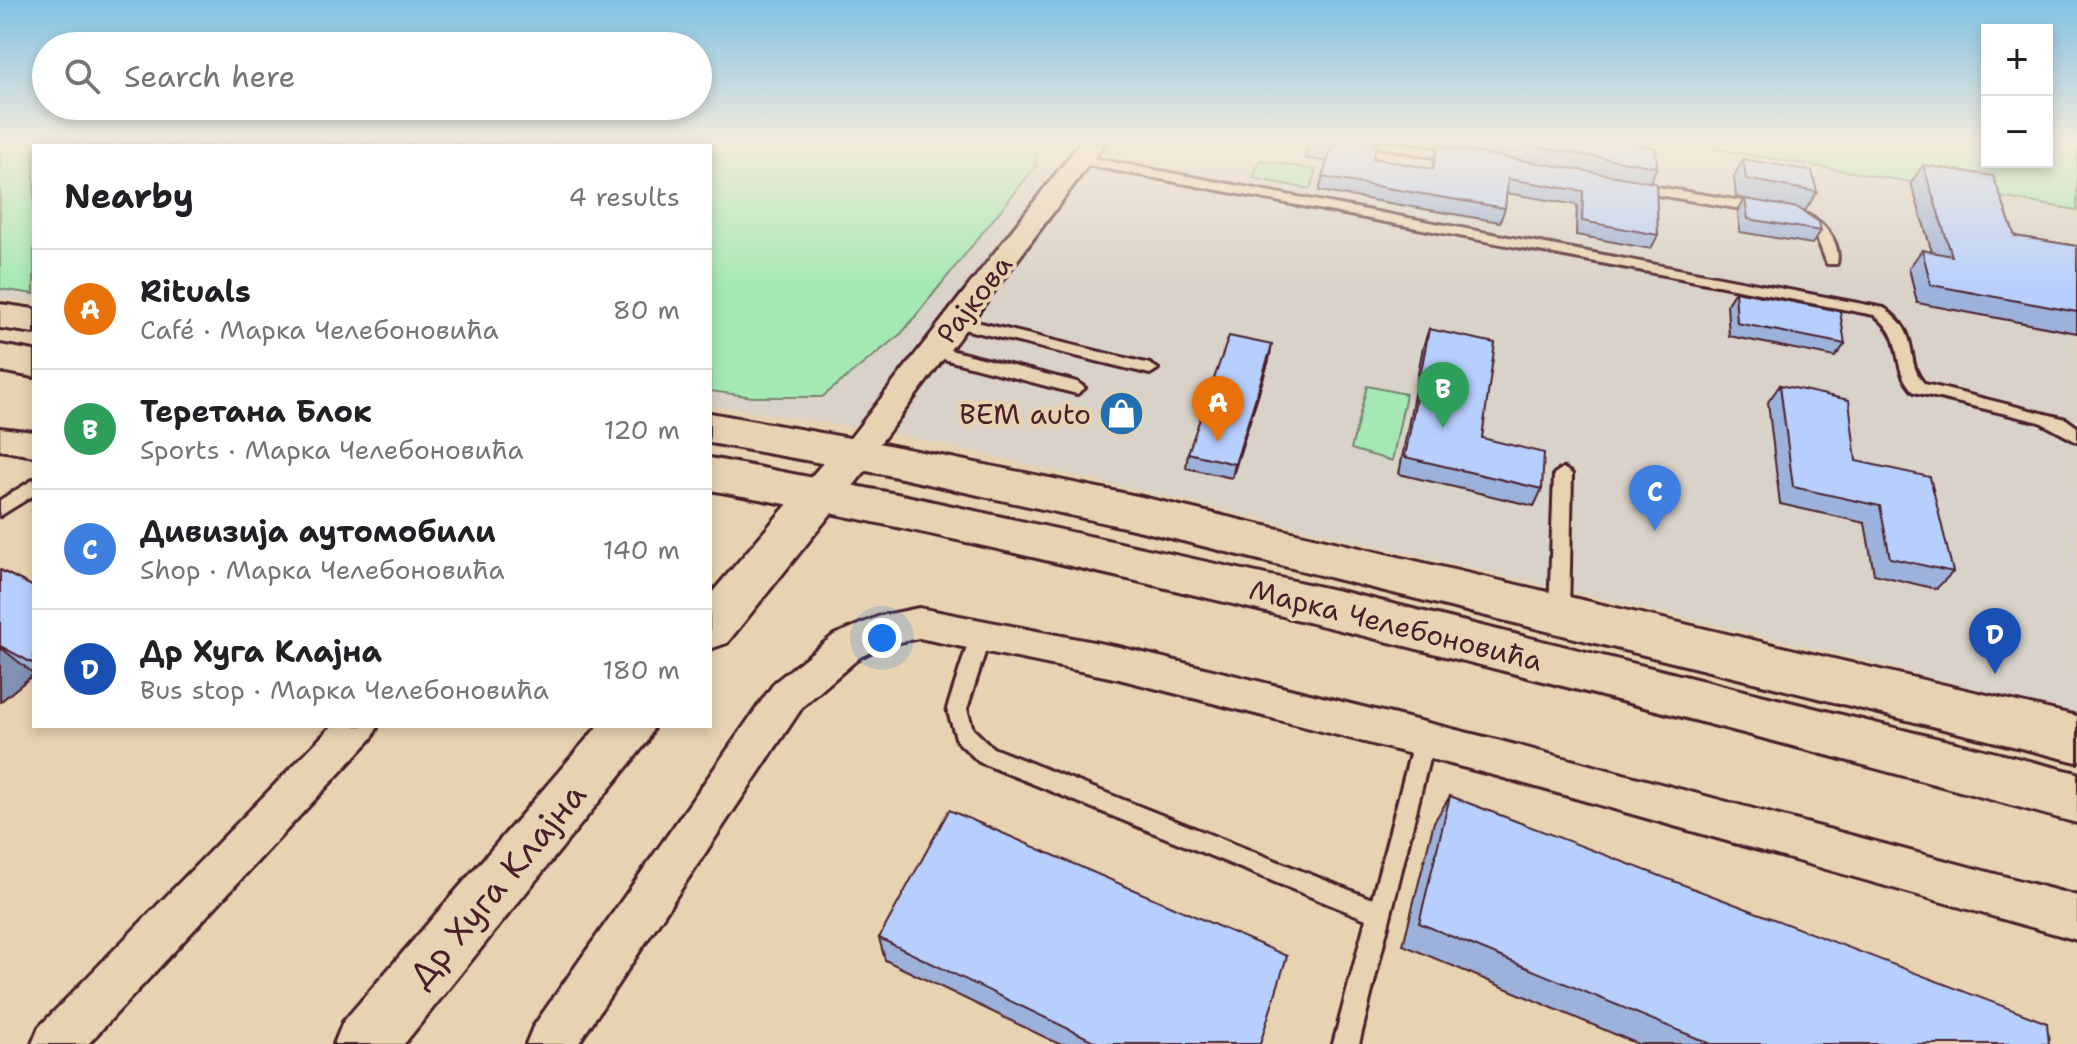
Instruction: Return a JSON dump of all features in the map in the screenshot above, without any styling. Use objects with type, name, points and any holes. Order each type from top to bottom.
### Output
[{"type":"main road","points":[[0,316],[32,321]]},
{"type":"main road","points":[[0,358],[32,364]]},
{"type":"main road","name":"Марка Челебоновића","points":[[712,428],[855,454],[1274,545],[2077,739]]},
{"type":"main road","points":[[712,627],[855,454]]},
{"type":"main road","name":"Марка Челебоновића","points":[[712,474],[821,494],[1245,588],[1819,730],[2077,798]]},
{"type":"main road","name":"Др Хуга Клајна","points":[[365,1044],[627,728]]},
{"type":"street","name":"Рајкова","points":[[855,454],[1056,192]]},
{"type":"street","points":[[0,439],[32,444]]},
{"type":"street","points":[[550,1044],[789,694],[814,669],[850,642],[891,627],[919,623],[1119,663],[1424,739],[2077,918]]},
{"type":"street","points":[[56,1044],[356,728]]},
{"type":"lane","points":[[1285,192],[1879,311],[1902,332],[1909,376],[1920,388],[2044,417],[2060,423],[2077,436]]},
{"type":"lane","points":[[1661,192],[1809,219],[1825,234],[1832,261]]},
{"type":"lane","points":[[956,322],[1150,369]]},
{"type":"lane","points":[[934,351],[1077,388]]},
{"type":"lane","points":[[1559,613],[1563,474]]},
{"type":"lane","points":[[0,509],[32,487]]},
{"type":"lane","points":[[981,634],[957,709],[964,734],[986,755],[1379,913]]},
{"type":"lane","points":[[1346,1044],[1424,739]]},
{"type":"shaded area","points":[[0,192],[32,192],[32,303],[0,298]]},
{"type":"shaded area","points":[[712,192],[2077,192],[2077,714],[1821,650],[897,434],[712,405]]},
{"type":"green space","points":[[0,192],[32,192],[32,294],[0,289]]},
{"type":"green space","points":[[712,192],[1015,192],[902,333],[822,397],[753,397],[712,391]]},
{"type":"green space","points":[[1968,192],[2077,192],[2077,210]]},
{"type":"green space","points":[[1367,386],[1406,394],[1392,461],[1351,449]]},
{"type":"building","points":[[1409,192],[1507,192],[1505,208]]},
{"type":"building","points":[[1583,192],[1656,192],[1658,235],[1582,221]]},
{"type":"building","points":[[1932,192],[1999,192],[2015,236],[2077,246],[2077,312],[1931,285],[1922,250],[1952,256]]},
{"type":"building","points":[[1745,199],[1798,208],[1819,222],[1821,231],[1748,219]]},
{"type":"building","points":[[1735,291],[1840,311],[1845,344],[1737,323]]},
{"type":"building","points":[[1429,329],[1495,343],[1482,438],[1544,453],[1542,489],[1405,457]]},
{"type":"building","points":[[1229,336],[1272,345],[1235,464],[1188,453]]},
{"type":"building","points":[[1780,385],[1849,400],[1856,461],[1930,477],[1953,572],[1890,558],[1880,506],[1793,487]]},
{"type":"building","points":[[0,570],[32,586],[32,663],[0,646]]},
{"type":"building","points":[[1450,796],[2047,1023],[2049,1044],[1711,1044],[1419,923]]},
{"type":"building","points":[[949,810],[1287,956],[1260,1044],[1100,1044],[879,938]]},
{"type":"place","name":"BEM auto","points":[[1122,414]]},
{"type":"place","name":"Теретана Блок","points":[[1443,428]]},
{"type":"place","name":"Rituals","points":[[1218,442]]},
{"type":"place","name":"Дивизија аутомобили","points":[[1655,531]]},
{"type":"place","name":"Др Хуга Клајна","points":[[1995,674]]}]
